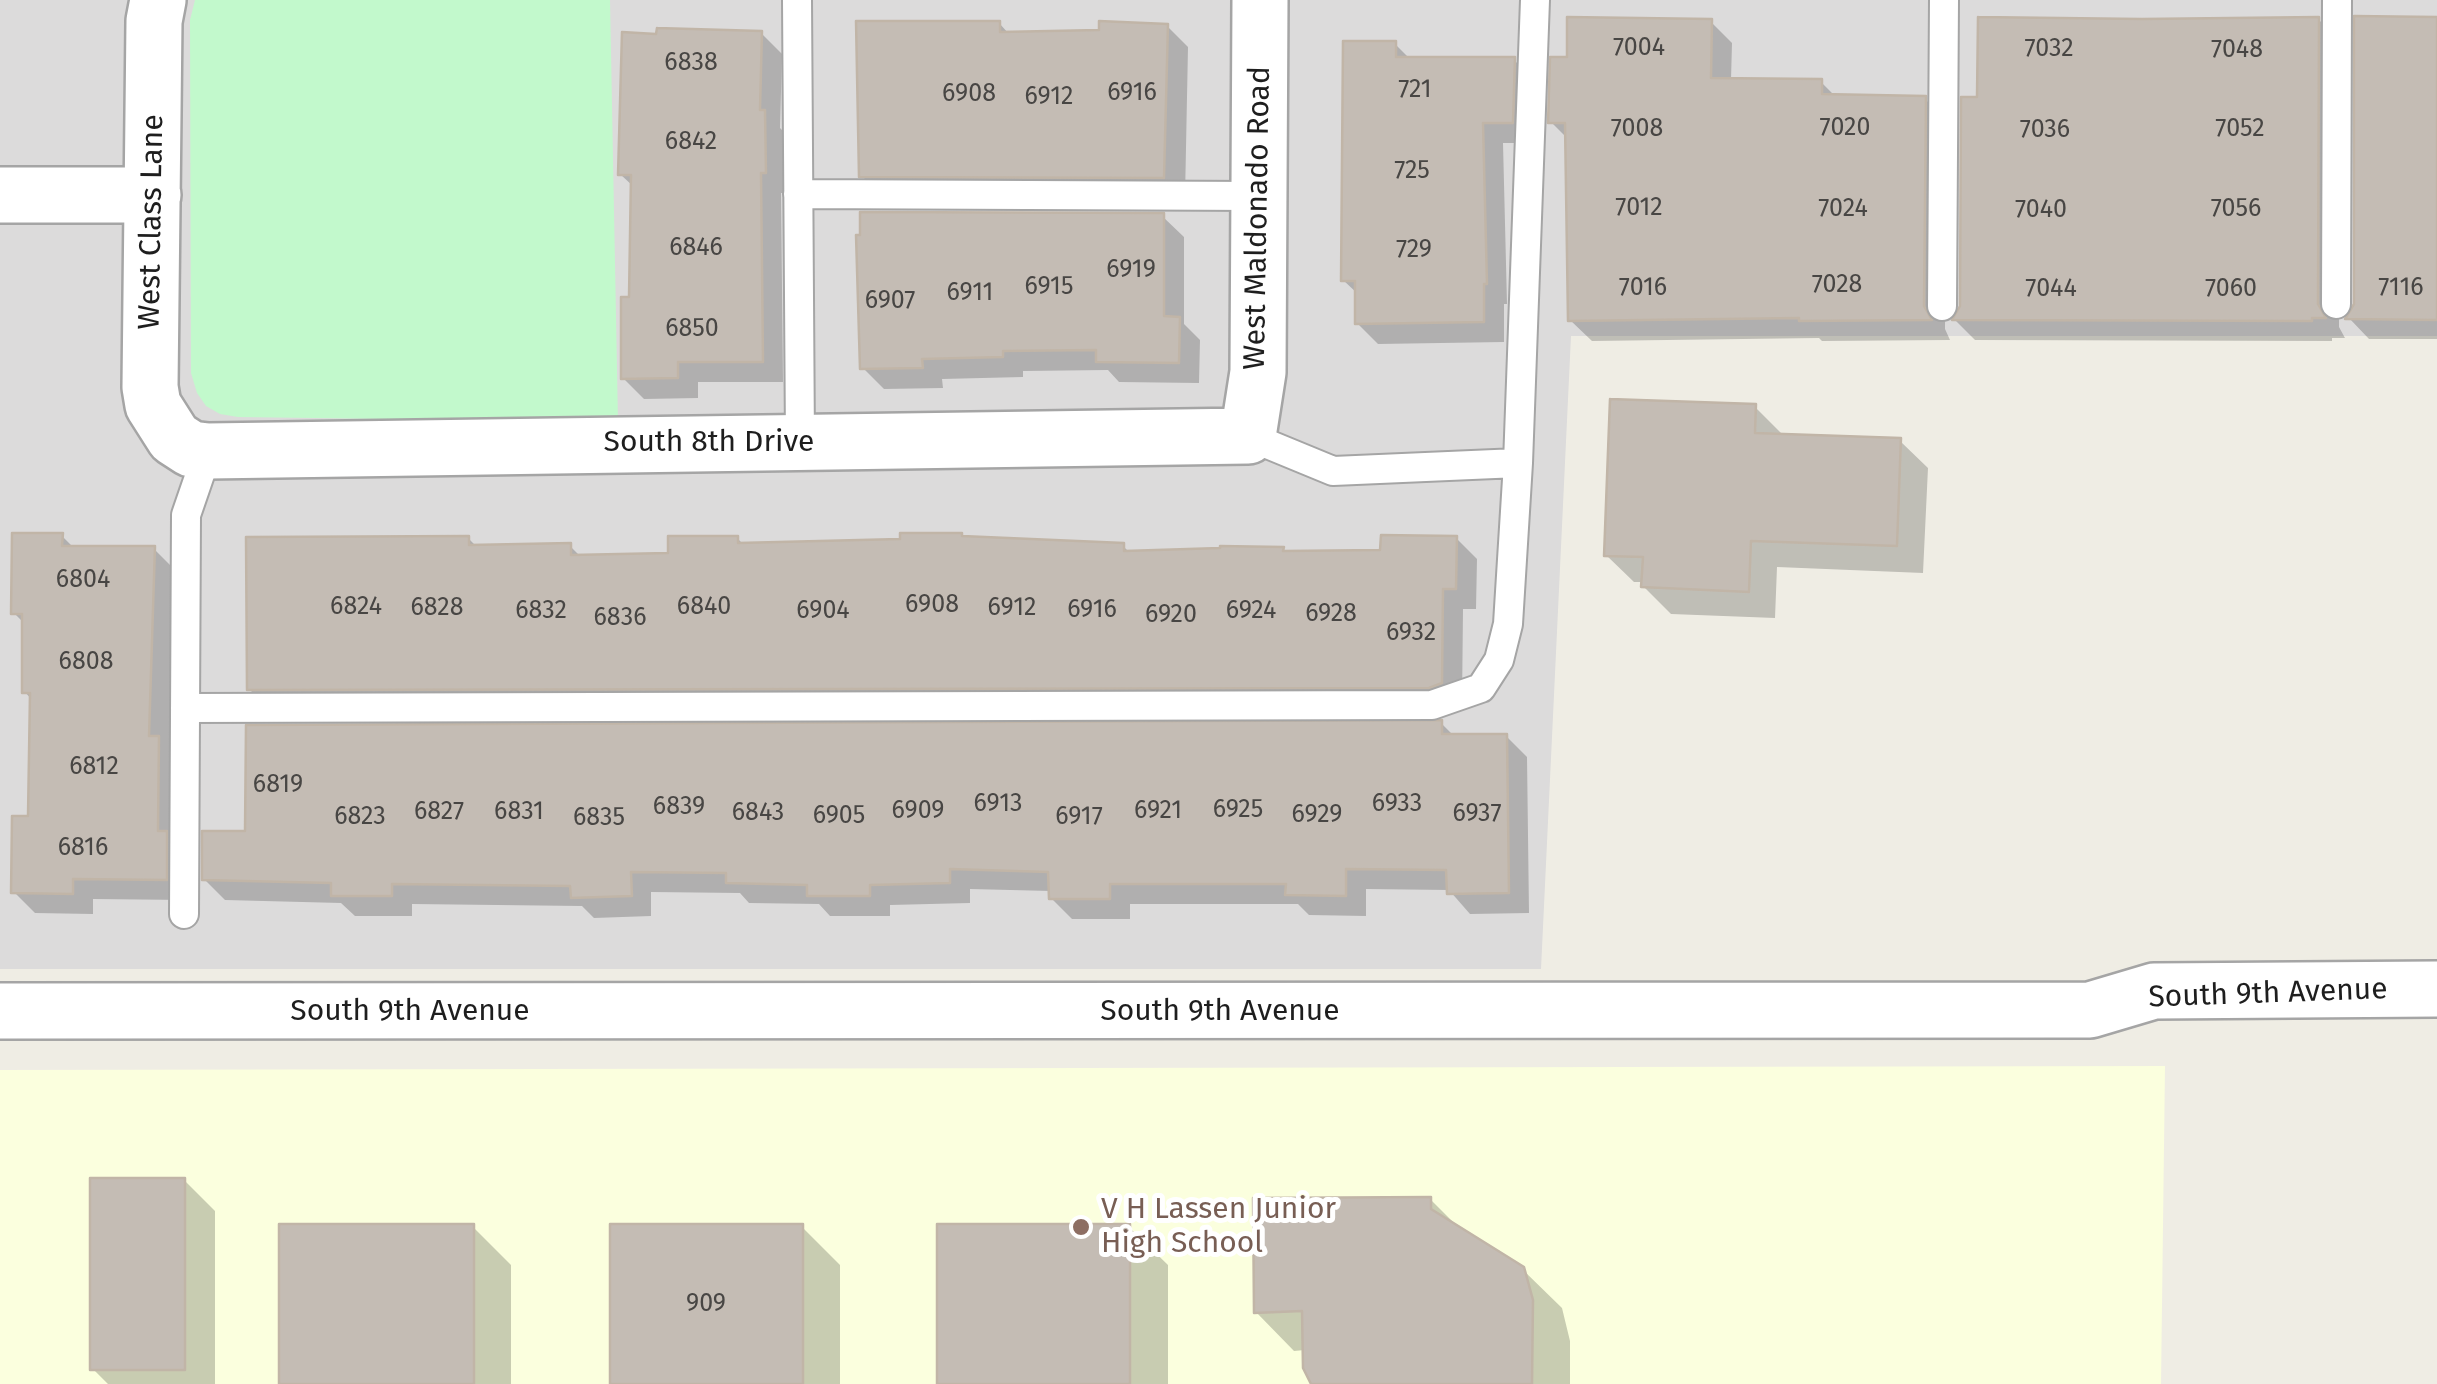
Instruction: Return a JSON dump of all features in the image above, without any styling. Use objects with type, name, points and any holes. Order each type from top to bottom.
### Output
[{"type":"street","name":"West Class Lane","points":[[158,0],[154,21],[150,387],[153,405],[191,444]]},
{"type":"street","name":"West Maldonado Road","points":[[1248,436],[1258,372],[1260,0]]},
{"type":"street","points":[[0,195],[153,195]]},
{"type":"street","name":"South 8th Drive","points":[[191,444],[800,443],[1248,436]]},
{"type":"street","name":"South 9th Avenue","points":[[0,1011],[2090,1010],[2154,992],[2437,989]]},
{"type":"lane","points":[[797,0],[800,443]]},
{"type":"lane","points":[[185,708],[1432,705],[1481,688],[1498,660],[1508,624],[1518,464],[1535,0]]},
{"type":"lane","points":[[1942,306],[1944,0]]},
{"type":"lane","points":[[2336,304],[2337,0]]},
{"type":"lane","points":[[798,194],[1258,196]]},
{"type":"lane","points":[[1248,436],[1332,471],[1518,464]]},
{"type":"lane","points":[[184,914],[186,515],[191,444]]},
{"type":"shaded area","points":[[0,0],[2437,0],[2437,336],[1571,336],[1541,969],[0,969]]},
{"type":"shaded area","name":"V H Lassen Junior High School","points":[[2165,1066],[2161,1384],[0,1384],[0,1070]]},
{"type":"green space","points":[[195,0],[610,0],[618,422],[238,417],[220,414],[206,406],[191,373],[190,20]]},
{"type":"building","points":[[2354,16],[2437,17],[2437,320],[2345,319],[2354,304]]},
{"type":"building","points":[[1567,17],[1712,19],[1711,78],[1822,79],[1822,94],[1926,96],[1924,306],[1932,320],[1568,321],[1565,123],[1548,123],[1550,57],[1567,57]]},
{"type":"building","points":[[1978,17],[2319,17],[2318,304],[2326,318],[1952,320],[1960,306],[1961,97],[1977,97]]},
{"type":"building","points":[[856,21],[1000,21],[1000,32],[1099,30],[1099,21],[1168,24],[1164,178],[859,177]]},
{"type":"building","points":[[657,28],[762,31],[760,110],[765,110],[766,173],[761,173],[763,362],[678,362],[678,378],[621,379],[621,297],[629,297],[631,175],[618,175],[622,32],[656,34]]},
{"type":"building","points":[[1343,41],[1396,41],[1396,57],[1515,57],[1513,123],[1483,123],[1487,284],[1484,322],[1355,324],[1355,281],[1341,281]]},
{"type":"building","points":[[860,212],[1164,213],[1164,316],[1180,317],[1179,363],[1096,362],[1096,350],[1003,351],[1003,357],[922,359],[923,368],[860,369],[856,235],[860,235]]},
{"type":"building","points":[[1610,399],[1756,404],[1755,433],[1901,438],[1897,546],[1751,541],[1749,592],[1641,587],[1643,557],[1604,556]]},
{"type":"building","points":[[12,533],[63,533],[62,546],[155,546],[149,736],[159,736],[158,831],[167,831],[167,880],[73,879],[73,894],[11,893],[12,816],[28,816],[30,693],[22,693],[22,614],[11,614]]},
{"type":"building","points":[[900,533],[1124,543],[1124,551],[1220,546],[1284,547],[1283,551],[1380,550],[1381,535],[1457,536],[1456,589],[1443,589],[1442,683],[1429,688],[247,690],[246,537],[469,536],[469,545],[571,543],[571,555],[668,553],[668,536],[738,536],[738,543],[900,539]]},
{"type":"building","points":[[1442,720],[1442,734],[1507,734],[1509,893],[1447,894],[1446,870],[1346,869],[1346,896],[1285,895],[1286,884],[1110,884],[1110,899],[1049,899],[1048,872],[950,869],[950,883],[870,885],[870,896],[807,896],[807,885],[726,883],[726,873],[631,872],[632,896],[571,898],[570,886],[392,884],[392,896],[331,896],[331,883],[202,880],[202,831],[245,831],[246,725]]},
{"type":"building","points":[[90,1178],[185,1178],[185,1370],[90,1370]]},
{"type":"building","points":[[1431,1197],[1431,1209],[1524,1267],[1533,1300],[1532,1384],[1311,1384],[1303,1368],[1302,1311],[1254,1313],[1253,1198]]},
{"type":"building","points":[[279,1224],[474,1224],[474,1384],[279,1384]]},
{"type":"building","points":[[610,1224],[803,1224],[803,1384],[610,1384]]},
{"type":"building","points":[[937,1224],[1130,1224],[1130,1384],[937,1384]]},
{"type":"place","name":"V H Lassen Junior High School","points":[[1081,1227]]}]
